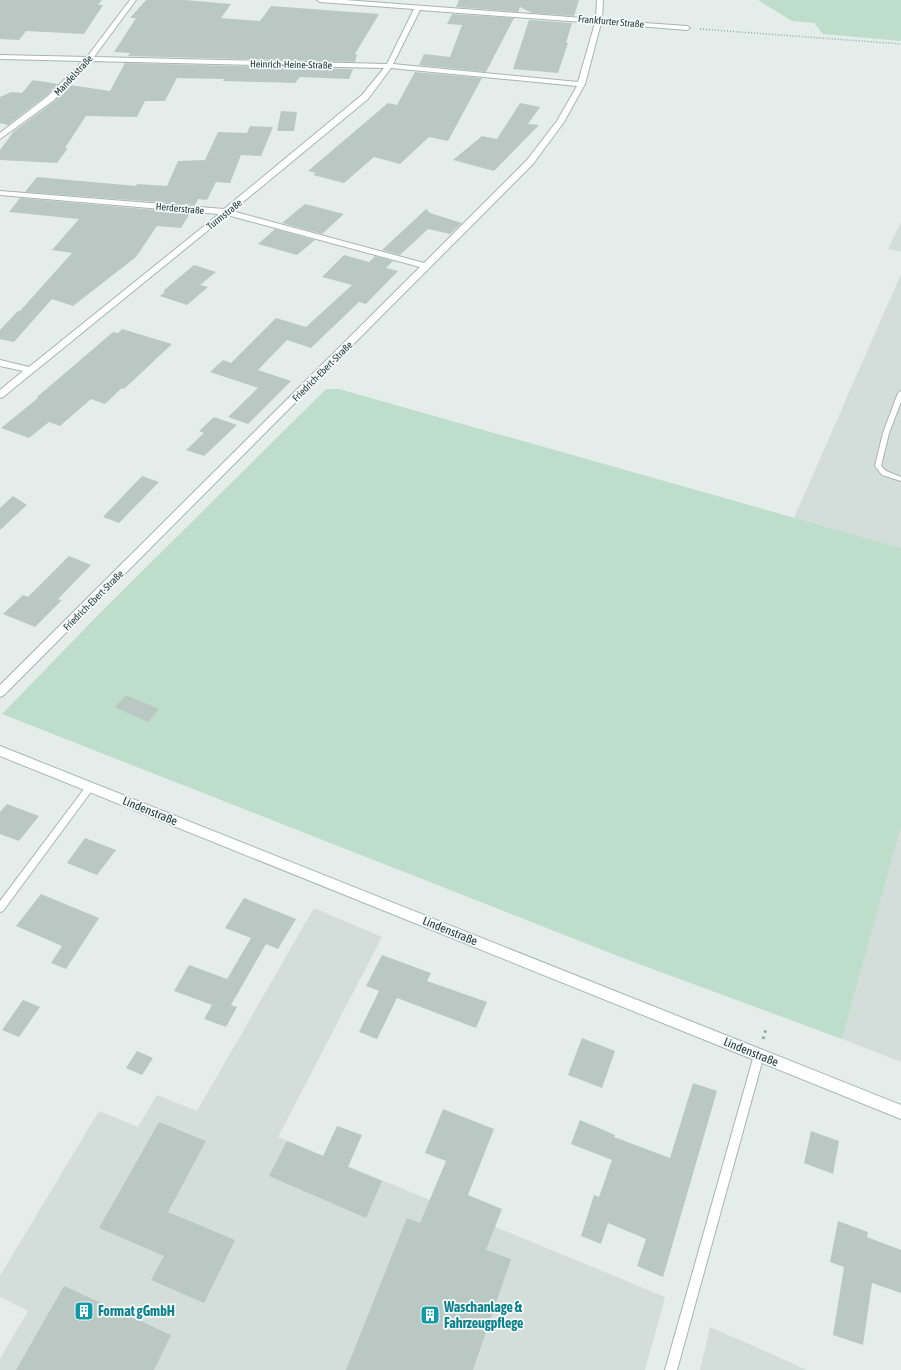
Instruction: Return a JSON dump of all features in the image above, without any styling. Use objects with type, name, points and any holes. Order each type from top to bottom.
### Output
[{"type":"street","name":"Mandelstraße","points":[[0,137],[51,98],[88,60],[133,0]]},
{"type":"street","name":"Frankfurter Straße","points":[[320,0],[599,20],[687,28]]},
{"type":"street","name":"Friedrich-Ebert-Straße","points":[[0,692],[131,563],[530,162],[560,122],[581,84],[599,20],[600,0]]},
{"type":"street","name":"Turmstraße","points":[[0,395],[365,97],[389,66],[418,7]]},
{"type":"street","name":"Heinrich-Heine-Straße","points":[[0,57],[389,66],[581,84]]},
{"type":"street","name":"Herderstraße","points":[[0,193],[226,212],[426,266]]},
{"type":"street","points":[[0,363],[30,370]]},
{"type":"street","name":"Lindenstraße","points":[[0,750],[901,1112]]},
{"type":"lane","points":[[901,393],[886,433],[878,466],[884,473],[901,479]]},
{"type":"lane","points":[[0,908],[90,787]]},
{"type":"lane","points":[[671,1370],[759,1055]]},
{"type":"path","points":[[687,28],[901,44]]},
{"type":"shaded area","points":[[901,222],[901,252],[888,249]]},
{"type":"shaded area","points":[[901,274],[901,548],[794,518]]},
{"type":"shaded area","points":[[901,827],[901,1062],[842,1039]]},
{"type":"shaded area","points":[[314,908],[382,937],[278,1137],[665,1297],[645,1370],[0,1370],[0,1359],[28,1311],[0,1297],[0,1276],[99,1111],[138,1127],[157,1095],[197,1111]]},
{"type":"shaded area","points":[[710,1327],[758,1348],[807,1370],[700,1370]]},
{"type":"green space","points":[[758,0],[901,0],[901,41],[823,34],[814,23],[792,21]]},
{"type":"green space","points":[[326,389],[339,389],[901,548],[901,827],[842,1039],[623,958],[2,714],[102,611]]},
{"type":"building","points":[[0,0],[102,0],[98,5],[103,5],[84,34],[26,31],[19,40],[0,39]]},
{"type":"building","points":[[146,0],[185,0],[231,4],[221,18],[260,21],[271,6],[379,14],[355,54],[357,55],[355,62],[128,56],[130,53],[114,52],[136,18],[130,18]]},
{"type":"building","points":[[459,0],[579,0],[574,16],[532,13],[520,7],[518,12],[456,7]]},
{"type":"building","points":[[452,14],[514,18],[486,72],[419,65],[424,54],[450,57],[462,25],[447,24]]},
{"type":"building","points":[[529,20],[572,23],[566,43],[568,43],[558,73],[513,69]]},
{"type":"building","points":[[125,63],[353,69],[349,79],[300,77],[295,83],[177,78],[165,101],[145,101],[137,117],[86,116],[65,148],[68,148],[57,163],[0,160],[0,150],[14,131],[55,101],[70,85],[110,91]]},
{"type":"building","points":[[415,72],[482,78],[448,141],[429,137],[400,164],[374,157],[344,183],[313,175],[316,173],[308,171],[388,103],[397,105]]},
{"type":"building","points":[[33,80],[58,84],[47,95],[8,125],[0,123],[0,97],[11,92],[22,93]]},
{"type":"building","points":[[520,103],[540,107],[528,124],[539,125],[494,171],[453,160],[482,136],[497,139]]},
{"type":"building","points":[[281,111],[297,112],[294,131],[277,131]]},
{"type":"building","points":[[250,126],[273,127],[261,156],[241,155],[230,183],[216,182],[207,200],[198,199],[195,205],[25,192],[37,177],[136,186],[137,184],[167,186],[178,161],[205,160],[218,132],[247,133]]},
{"type":"building","points":[[20,198],[190,213],[181,228],[157,226],[136,257],[73,306],[52,299],[14,342],[0,339],[0,330],[18,311],[20,311],[72,253],[52,250],[79,219],[9,212]]},
{"type":"building","points":[[305,204],[344,214],[322,234],[282,223]]},
{"type":"building","points":[[426,209],[430,213],[462,223],[450,234],[428,229],[400,255],[382,250]]},
{"type":"building","points":[[275,229],[315,240],[297,255],[258,244]]},
{"type":"building","points":[[344,255],[369,262],[375,256],[393,261],[386,268],[398,271],[366,304],[359,302],[311,348],[287,340],[258,370],[291,381],[248,424],[228,417],[258,388],[210,372],[223,360],[231,363],[276,318],[306,327],[352,285],[322,277]]},
{"type":"building","points":[[194,265],[216,272],[200,285],[208,287],[187,305],[160,296],[165,292],[163,291]]},
{"type":"building","points":[[122,329],[172,344],[124,389],[122,388],[105,404],[91,399],[60,426],[49,422],[29,438],[1,428],[38,398],[37,397],[113,332],[118,333]]},
{"type":"building","points":[[214,417],[237,425],[204,456],[186,450],[204,433],[199,431]]},
{"type":"building","points":[[142,476],[159,482],[119,523],[103,517]]},
{"type":"building","points":[[13,496],[27,505],[0,530],[0,508]]},
{"type":"building","points":[[69,556],[91,565],[58,599],[62,600],[35,627],[3,614],[23,595],[28,597]]},
{"type":"building","points":[[126,695],[159,709],[148,722],[115,707]]},
{"type":"building","points":[[7,804],[39,816],[19,841],[0,834],[0,812]]},
{"type":"building","points":[[85,838],[116,850],[97,875],[67,863]]},
{"type":"building","points":[[41,894],[99,918],[66,969],[51,963],[62,946],[16,926]]},
{"type":"building","points":[[244,898],[296,919],[278,949],[266,944],[231,1005],[237,1007],[226,1027],[204,1019],[212,1005],[174,991],[189,965],[227,979],[251,938],[225,928]]},
{"type":"building","points":[[382,955],[431,973],[427,981],[487,1002],[476,1028],[397,998],[377,1039],[359,1032],[379,991],[366,986]]},
{"type":"building","points":[[23,1000],[40,1007],[19,1037],[2,1030]]},
{"type":"building","points":[[582,1038],[615,1051],[602,1088],[568,1075]]},
{"type":"building","points":[[137,1051],[153,1058],[142,1075],[126,1068]]},
{"type":"building","points":[[693,1083],[717,1091],[663,1277],[637,1266],[646,1239],[608,1223],[601,1244],[581,1236],[594,1195],[599,1197],[612,1160],[571,1144],[580,1120],[615,1135],[614,1137],[670,1158]]},
{"type":"building","name":"Waschanlage & Fahrzeugpflege","points":[[443,1109],[494,1129],[468,1195],[502,1209],[486,1250],[511,1259],[473,1370],[346,1370],[407,1218],[420,1223],[446,1161],[425,1153]]},
{"type":"building","points":[[159,1122],[206,1141],[168,1212],[235,1240],[204,1303],[151,1280],[164,1256],[99,1228]]},
{"type":"building","points":[[337,1126],[362,1135],[348,1167],[382,1181],[366,1218],[269,1176],[287,1141],[323,1156]]},
{"type":"building","points":[[811,1131],[839,1141],[833,1174],[804,1163]]},
{"type":"building","points":[[838,1221],[868,1232],[867,1237],[901,1250],[901,1293],[872,1283],[863,1345],[833,1335],[844,1267],[830,1262]]},
{"type":"building","name":"Format gGmbH","points":[[64,1286],[171,1335],[154,1370],[16,1370]]},
{"type":"place","name":"Format gGmbH","points":[[84,1311]]},
{"type":"place","name":"Waschanlage & Fahrzeugpflege","points":[[430,1315]]}]
